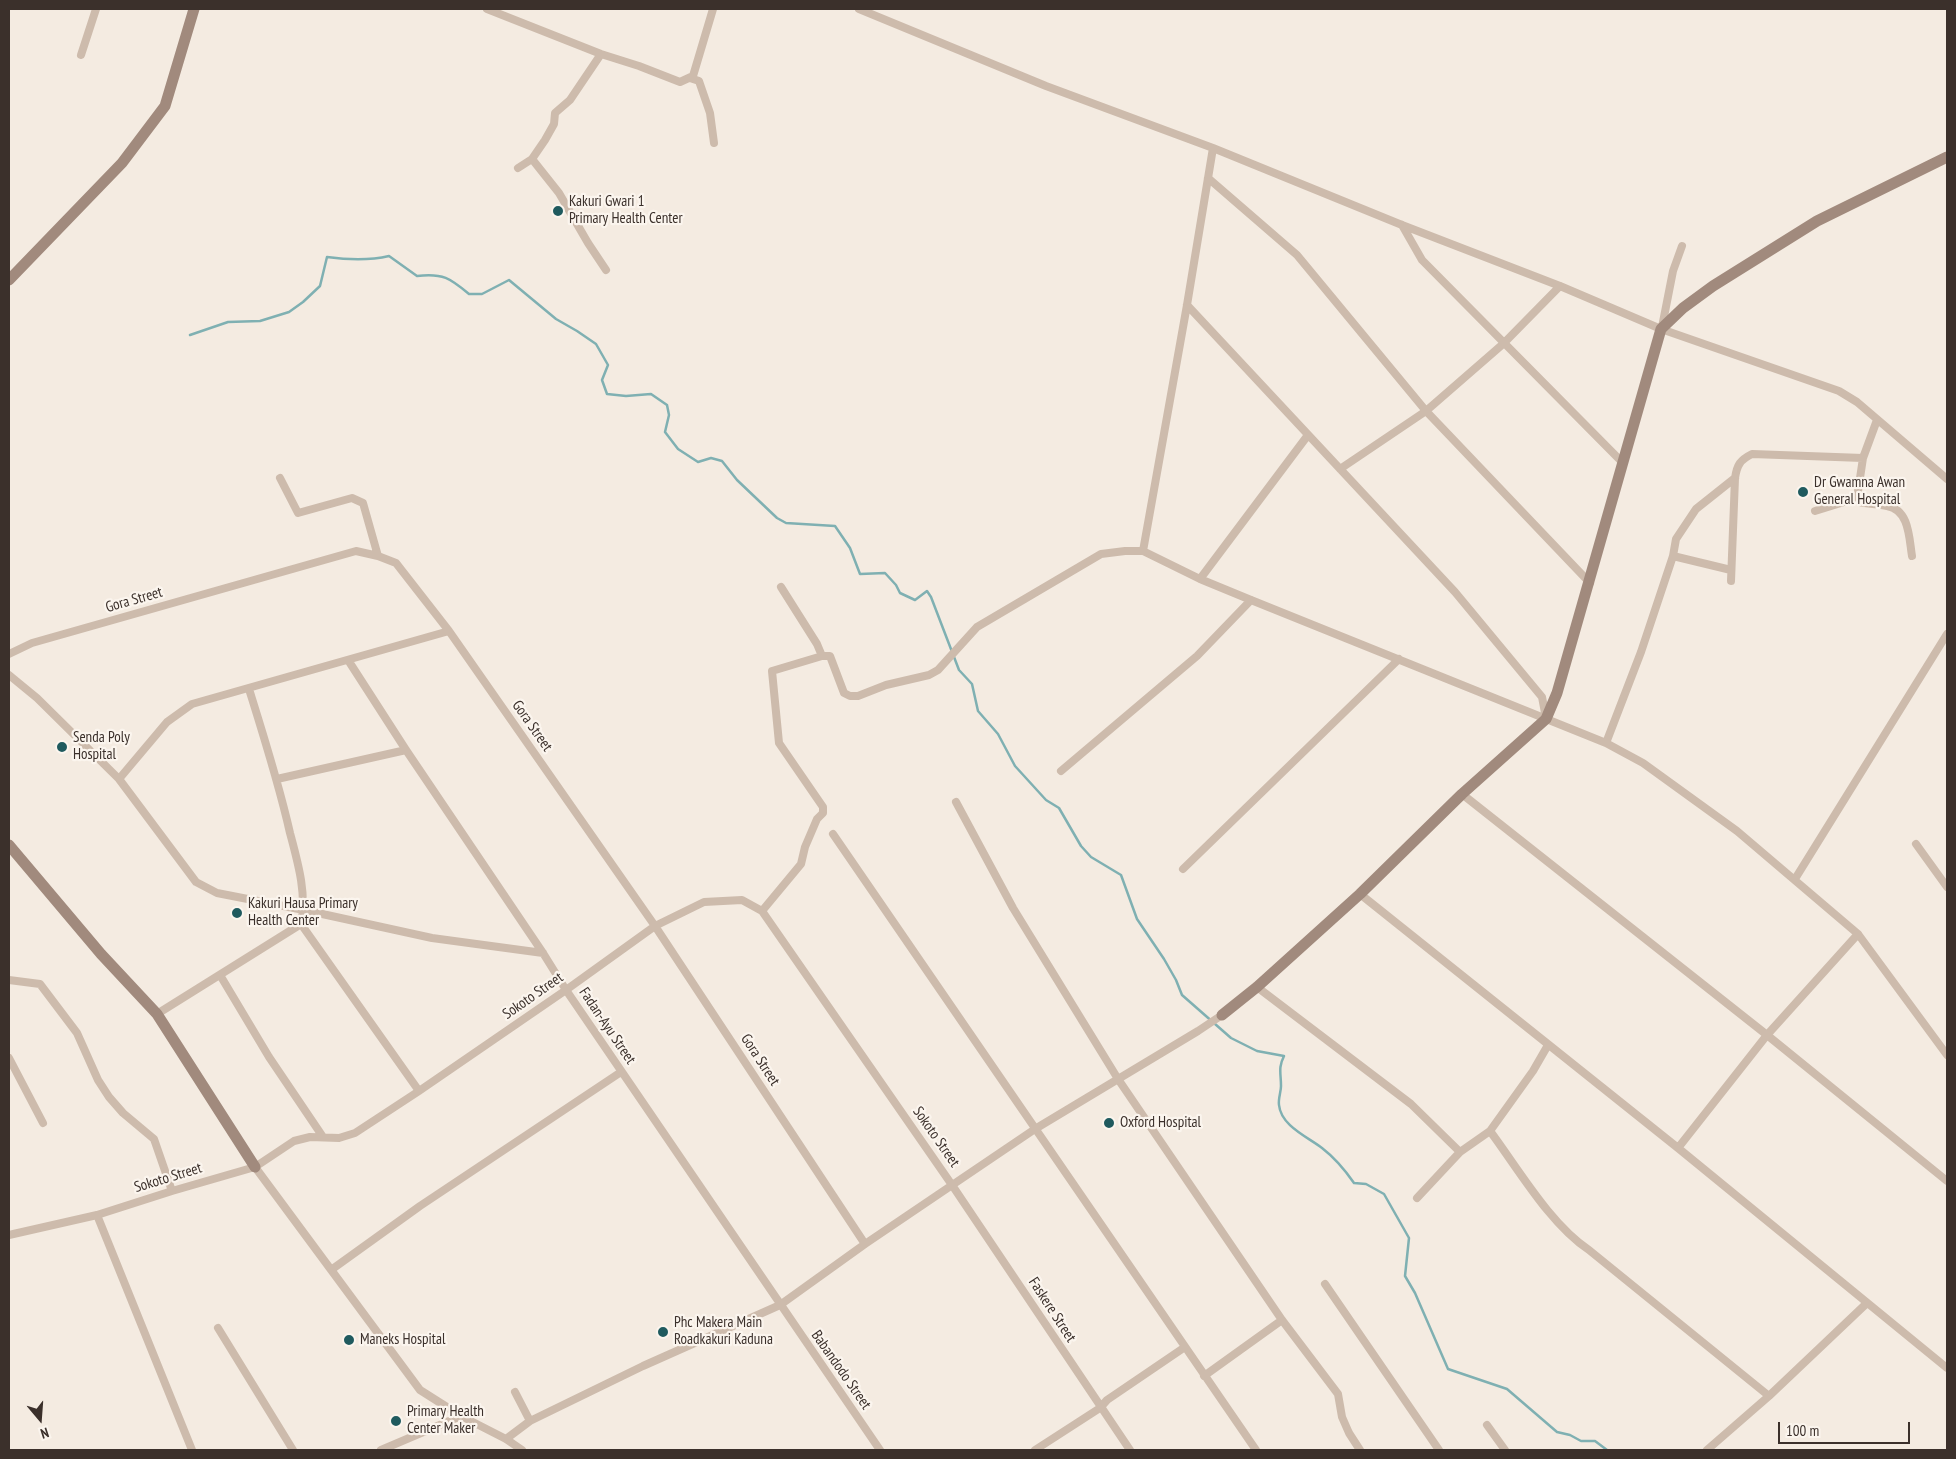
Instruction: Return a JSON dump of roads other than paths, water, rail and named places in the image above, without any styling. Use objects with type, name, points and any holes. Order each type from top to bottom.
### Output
[{"type":"main road","points":[[9,280],[122,163],[165,106],[194,9]]},
{"type":"main road","points":[[1222,1015],[1257,987],[1360,894],[1462,794],[1546,719],[1557,692],[1590,583],[1622,462],[1661,329],[1683,308],[1713,286],[1817,221],[1947,157]]},
{"type":"main road","points":[[9,845],[101,954],[157,1014],[255,1168]]},
{"type":"street","points":[[81,55],[96,9]]},
{"type":"street","points":[[487,9],[601,54],[680,82],[693,76],[712,9]]},
{"type":"street","points":[[859,9],[1046,86],[1213,148],[1402,225],[1560,286],[1661,329],[1839,391],[1856,402],[1947,479]]},
{"type":"street","points":[[518,168],[532,159],[546,140],[554,124],[555,113],[570,100],[601,54]]},
{"type":"street","points":[[690,78],[699,81],[710,113],[714,143]]},
{"type":"street","points":[[1143,551],[1213,148]]},
{"type":"street","points":[[532,159],[559,194],[588,244],[606,270]]},
{"type":"street","points":[[1208,178],[1297,255],[1426,411],[1590,583]]},
{"type":"street","points":[[1402,225],[1422,260],[1622,462]]},
{"type":"street","points":[[1661,329],[1673,270],[1682,246]]},
{"type":"street","points":[[1340,469],[1426,411],[1504,344],[1560,286]]},
{"type":"street","points":[[1187,305],[1455,592],[1542,697],[1546,719]]},
{"type":"street","points":[[1877,420],[1863,458],[1857,498],[1859,502],[1889,506],[1904,518],[1908,529],[1912,556]]},
{"type":"street","points":[[1200,579],[1308,435]]},
{"type":"street","points":[[1731,581],[1735,478],[1737,468],[1742,459],[1752,454],[1863,458]]},
{"type":"street","points":[[280,478],[298,513],[352,498],[362,503],[378,556]]},
{"type":"street","points":[[1606,743],[1641,652],[1673,556],[1676,539],[1696,509],[1735,478]]},
{"type":"street","points":[[1814,510],[1857,498]]},
{"type":"street","name":"Gora Street","points":[[9,654],[32,643],[356,551],[378,556],[396,563],[449,631],[655,926],[865,1244]]},
{"type":"street","points":[[762,910],[802,864],[806,847],[817,819],[823,813],[823,807],[779,743],[772,671],[822,656],[830,656],[844,693],[850,696],[858,696],[886,685],[929,675],[938,670],[977,628],[1100,554],[1143,551],[1200,579],[1606,743],[1651,768],[1737,831],[1858,934],[1947,1055]]},
{"type":"street","points":[[1673,556],[1731,570]]},
{"type":"street","points":[[781,588],[817,644],[822,656]]},
{"type":"street","points":[[1061,771],[1197,656],[1251,600]]},
{"type":"street","points":[[118,779],[167,722],[192,704],[449,631]]},
{"type":"street","points":[[1795,879],[1947,634]]},
{"type":"street","points":[[1183,869],[1399,659]]},
{"type":"street","name":"Fadan-Ayu Street","points":[[348,660],[566,990],[780,1306]]},
{"type":"street","points":[[9,675],[37,698],[118,779],[196,882],[217,893],[432,938],[543,953]]},
{"type":"street","points":[[157,1014],[301,924],[304,910],[300,876],[277,779],[248,689]]},
{"type":"street","points":[[277,779],[406,750]]},
{"type":"street","points":[[1462,794],[1767,1034],[1947,1182]]},
{"type":"street","points":[[956,802],[1013,908],[1118,1079],[1282,1320],[1338,1394],[1342,1416],[1348,1432],[1360,1450]]},
{"type":"street","points":[[833,834],[1256,1450]]},
{"type":"street","points":[[1916,844],[1947,887]]},
{"type":"street","points":[[1360,894],[1678,1148],[1947,1368]]},
{"type":"street","name":"Sokoto Street","points":[[9,1236],[97,1215],[172,1191],[255,1168],[294,1141],[323,1137],[339,1138],[355,1133],[566,990],[655,926],[704,902],[742,900],[762,910],[952,1185]]},
{"type":"street","points":[[301,924],[419,1091]]},
{"type":"street","points":[[1678,1148],[1767,1034],[1858,934]]},
{"type":"street","points":[[220,975],[269,1057],[323,1137]]},
{"type":"street","points":[[9,980],[40,984],[46,991],[77,1033],[98,1080],[109,1097],[123,1113],[154,1139],[172,1191]]},
{"type":"street","points":[[1257,987],[1411,1104],[1460,1152]]},
{"type":"street","points":[[506,1439],[530,1421],[643,1366],[780,1306],[865,1244],[1035,1129],[1222,1015]]},
{"type":"street","points":[[1418,1198],[1460,1152],[1490,1131],[1533,1071],[1548,1044]]},
{"type":"street","points":[[9,1058],[43,1122]]},
{"type":"street","points":[[330,1270],[420,1206],[621,1072]]},
{"type":"street","points":[[1490,1131],[1560,1226],[1570,1236],[1769,1396]]},
{"type":"street","points":[[255,1168],[420,1390],[461,1416],[506,1439],[522,1450]]},
{"type":"street","name":"Faskere Street","points":[[952,1185],[1130,1450]]},
{"type":"street","points":[[97,1215],[192,1450]]},
{"type":"street","points":[[1325,1284],[1438,1450]]},
{"type":"street","points":[[1706,1450],[1769,1396],[1868,1303]]},
{"type":"street","name":"Babandodo Street","points":[[780,1306],[880,1450]]},
{"type":"street","points":[[1204,1376],[1282,1320]]},
{"type":"street","points":[[218,1328],[293,1450]]},
{"type":"street","points":[[1035,1450],[1100,1408],[1107,1400],[1185,1347]]},
{"type":"street","points":[[515,1392],[530,1421]]},
{"type":"street","points":[[381,1450],[461,1416]]},
{"type":"street","points":[[1487,1425],[1505,1450]]},
{"type":"waterway","points":[[190,335],[228,322],[260,321],[289,312],[320,286],[327,257],[358,260],[389,256],[417,276],[433,275],[446,278],[469,294],[482,294],[509,280],[556,319],[596,344],[608,365],[602,380],[607,394],[626,396],[651,394],[667,405],[669,415],[665,432],[678,449],[698,462],[711,458],[722,461],[737,480],[777,518],[786,523],[835,526],[850,548],[860,574],[885,573],[896,585],[900,593],[915,600],[927,591],[959,670],[972,684],[978,711],[998,734],[1015,766],[1046,800],[1059,808],[1081,846],[1091,857],[1121,875],[1137,919],[1164,959],[1182,995],[1231,1038],[1257,1051],[1284,1056],[1280,1067],[1281,1086],[1279,1103],[1285,1119],[1296,1130],[1331,1156],[1354,1183],[1366,1184],[1384,1194],[1409,1238],[1405,1276],[1415,1293],[1448,1369],[1507,1389],[1557,1432],[1570,1435],[1581,1441],[1595,1441],[1607,1450]]},
{"type":"place","name":"Kakuri Gwari 1 Primary Health Center","points":[[558,211]]},
{"type":"place","name":"Dr Gwamna Awan General Hospital","points":[[1803,492]]},
{"type":"place","name":"Senda Poly Hospital","points":[[62,747]]},
{"type":"place","name":"Kakuri Hausa Primary Health Center","points":[[237,913]]},
{"type":"place","name":"Oxford Hospital","points":[[1109,1123]]},
{"type":"place","name":"Phc Makera Main Roadkakuri Kaduna","points":[[663,1332]]},
{"type":"place","name":"Maneks Hospital","points":[[349,1340]]},
{"type":"place","name":"Primary Health Center Maker","points":[[396,1421]]}]
